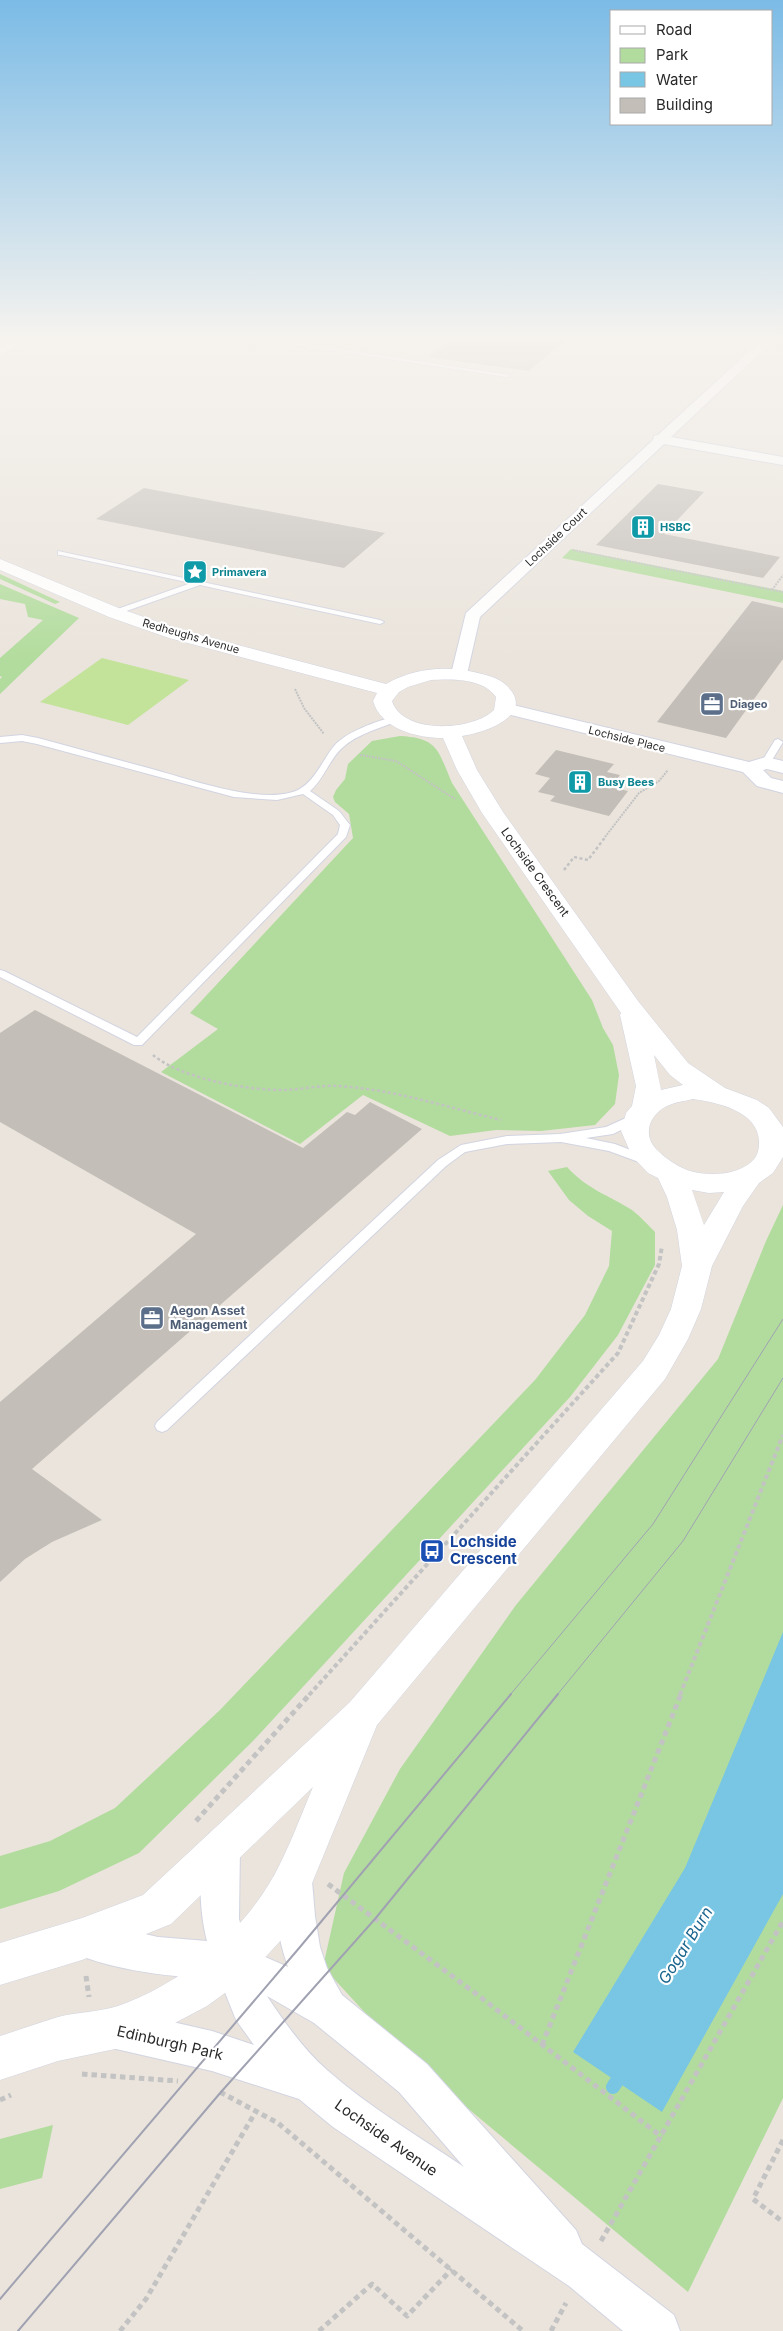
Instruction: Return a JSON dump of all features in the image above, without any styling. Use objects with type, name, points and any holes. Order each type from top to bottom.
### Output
[{"type":"street","name":"Lochside Court","points":[[459,674],[472,616],[653,445]]},
{"type":"street","points":[[692,445],[783,461]]},
{"type":"street","name":"Redheughs Avenue","points":[[0,564],[115,613],[175,634],[388,690]]},
{"type":"street","points":[[445,673],[459,674],[473,677],[496,687],[506,700],[505,708],[501,715],[480,726],[450,732],[419,729],[395,719],[387,712],[384,705],[384,697],[388,690],[405,679],[417,676],[445,673]]},
{"type":"street","name":"Lochside Place","points":[[505,708],[680,752],[766,766],[764,782],[783,787]]},
{"type":"street","name":"Lochside Crescent","points":[[82,1939],[157,1910],[207,1836],[363,1714],[654,1370],[673,1339],[686,1309],[697,1266],[731,1202],[749,1177],[769,1162],[774,1144],[770,1128],[763,1118],[745,1104],[715,1093],[679,1069],[630,1006],[493,813],[467,770],[450,732]]},
{"type":"street","name":"Lochside Crescent","points":[[630,1006],[649,1086],[634,1135],[637,1145],[682,1194],[691,1224],[697,1266]]},
{"type":"street","name":"Lochside Crescent","points":[[641,1112],[657,1098],[676,1092],[693,1090],[715,1093]]},
{"type":"street","name":"Lochside Crescent","points":[[660,1168],[705,1184],[731,1182],[749,1177]]},
{"type":"street","name":"Lochside Crescent","points":[[328,2009],[315,1987],[300,1947],[307,1878],[363,1714]]},
{"type":"street","name":"Lochside Avenue","points":[[207,1836],[220,1919],[232,1962],[250,2006],[271,2036],[311,2083],[347,2113],[584,2271],[658,2331]]},
{"type":"street","name":"Lochside Crescent","points":[[115,2028],[139,2019],[192,1991],[232,1962],[307,1878]]},
{"type":"street","points":[[0,1964],[82,1939]]},
{"type":"street","name":"Lochside Avenue","points":[[82,1939],[158,1956],[232,1962],[273,1979],[328,2009],[413,2078],[584,2271]]},
{"type":"street","name":"Edinburgh Park","points":[[0,2058],[58,2039],[115,2028],[212,2051],[311,2083]]},
{"type":"lane","points":[[61,553],[380,622]]},
{"type":"lane","points":[[115,613],[199,583]]},
{"type":"lane","points":[[0,740],[22,738],[38,740],[234,794],[268,797],[304,791],[313,784],[340,746],[365,732],[395,719]]},
{"type":"lane","points":[[766,766],[778,742]]},
{"type":"lane","points":[[0,973],[138,1042],[343,834],[345,825],[336,813],[304,791]]},
{"type":"lane","points":[[162,1426],[442,1163],[461,1150],[507,1140],[560,1138],[610,1131],[641,1112]]},
{"type":"lane","points":[[560,1138],[581,1144],[611,1147],[660,1168]]},
{"type":"path","points":[[548,546],[783,592]]},
{"type":"path","points":[[772,590],[783,575]]},
{"type":"path","points":[[295,688],[304,708],[316,725],[328,738],[351,755],[396,761],[451,797],[493,813]]},
{"type":"path","points":[[559,876],[574,856],[588,860],[639,793],[659,781],[680,752]]},
{"type":"path","points":[[138,1042],[163,1063],[227,1085],[286,1090],[336,1086],[394,1094],[506,1122]]},
{"type":"path","points":[[207,1836],[618,1353],[660,1264],[663,1238]]},
{"type":"path","points":[[542,2045],[783,1436]]},
{"type":"path","points":[[307,1878],[542,2045],[662,2137]]},
{"type":"path","points":[[550,2331],[662,2137],[783,1921]]},
{"type":"path","points":[[79,2074],[186,2082]]},
{"type":"path","points":[[212,2090],[278,2124],[524,2331]]},
{"type":"path","points":[[120,2331],[146,2299],[256,2111]]},
{"type":"path","points":[[783,2140],[753,2200],[783,2222]]},
{"type":"path","points":[[319,2331],[372,2284],[407,2316],[452,2269]]},
{"type":"green space","points":[[571,549],[783,591],[783,603],[562,558]]},
{"type":"green space","points":[[0,574],[60,602],[55,604],[0,579]]},
{"type":"green space","points":[[0,584],[79,618],[0,694],[0,679],[2,677],[0,676],[0,658],[43,620],[28,617],[25,604],[0,599]]},
{"type":"green space","points":[[102,658],[189,680],[128,725],[40,702]]},
{"type":"green space","points":[[400,736],[423,740],[435,748],[452,783],[592,1000],[603,1028],[613,1045],[619,1075],[615,1104],[595,1125],[541,1131],[496,1130],[450,1136],[363,1095],[300,1144],[161,1072],[218,1029],[190,1013],[353,838],[349,814],[335,802],[333,797],[345,779],[348,764],[372,741]]},
{"type":"green space","points":[[567,1167],[582,1181],[632,1210],[655,1232],[655,1265],[618,1335],[570,1397],[253,1741],[139,1853],[59,1891],[0,1909],[0,1856],[50,1841],[115,1808],[220,1710],[535,1380],[585,1315],[609,1266],[612,1231],[588,1216],[569,1200],[548,1171]]},
{"type":"green space","points":[[783,1205],[783,2098],[688,2292],[405,2056],[323,1967],[344,1873],[400,1769],[516,1605],[718,1359],[766,1241]]},
{"type":"green space","points":[[53,2125],[42,2178],[0,2189],[0,2139]]},
{"type":"water","points":[[783,1632],[783,1894],[662,2112],[573,2052],[685,1868]]},
{"type":"building","name":"HSBC","points":[[658,484],[704,492],[664,534],[780,557],[763,578],[596,545]]},
{"type":"building","points":[[144,488],[385,533],[344,568],[96,519]]},
{"type":"building","points":[[752,601],[783,608],[783,659],[726,738],[657,722]]},
{"type":"building","name":"Busy Bees","points":[[556,750],[614,764],[607,772],[620,775],[611,787],[628,791],[609,816],[550,801],[555,796],[538,792],[550,778],[535,774]]},
{"type":"building","name":"Aegon Asset Management","points":[[35,1010],[303,1148],[347,1112],[355,1115],[370,1102],[422,1129],[32,1469],[102,1520],[52,1542],[25,1559],[0,1582],[0,1402],[196,1234],[0,1122],[0,1033]]},
{"type":"waterway","name":"Gogar Burn","points":[[613,2087],[622,2073]]},
{"type":"tram line","points":[[510,1695],[653,1524],[783,1319]]},
{"type":"tram line","points":[[557,1695],[683,1541],[783,1378]]},
{"type":"tram line","points":[[0,2299],[300,1947],[511,1694]]},
{"type":"tram line","points":[[18,2331],[221,2092],[375,1919],[558,1694]]},
{"type":"place","name":"HSBC","points":[[643,527]]},
{"type":"place","name":"Primavera","points":[[195,572]]},
{"type":"place","name":"Diageo","points":[[712,704]]},
{"type":"place","name":"Busy Bees","points":[[580,782]]},
{"type":"place","name":"Aegon Asset Management","points":[[152,1318]]},
{"type":"place","name":"Lochside Crescent","points":[[432,1551]]}]
